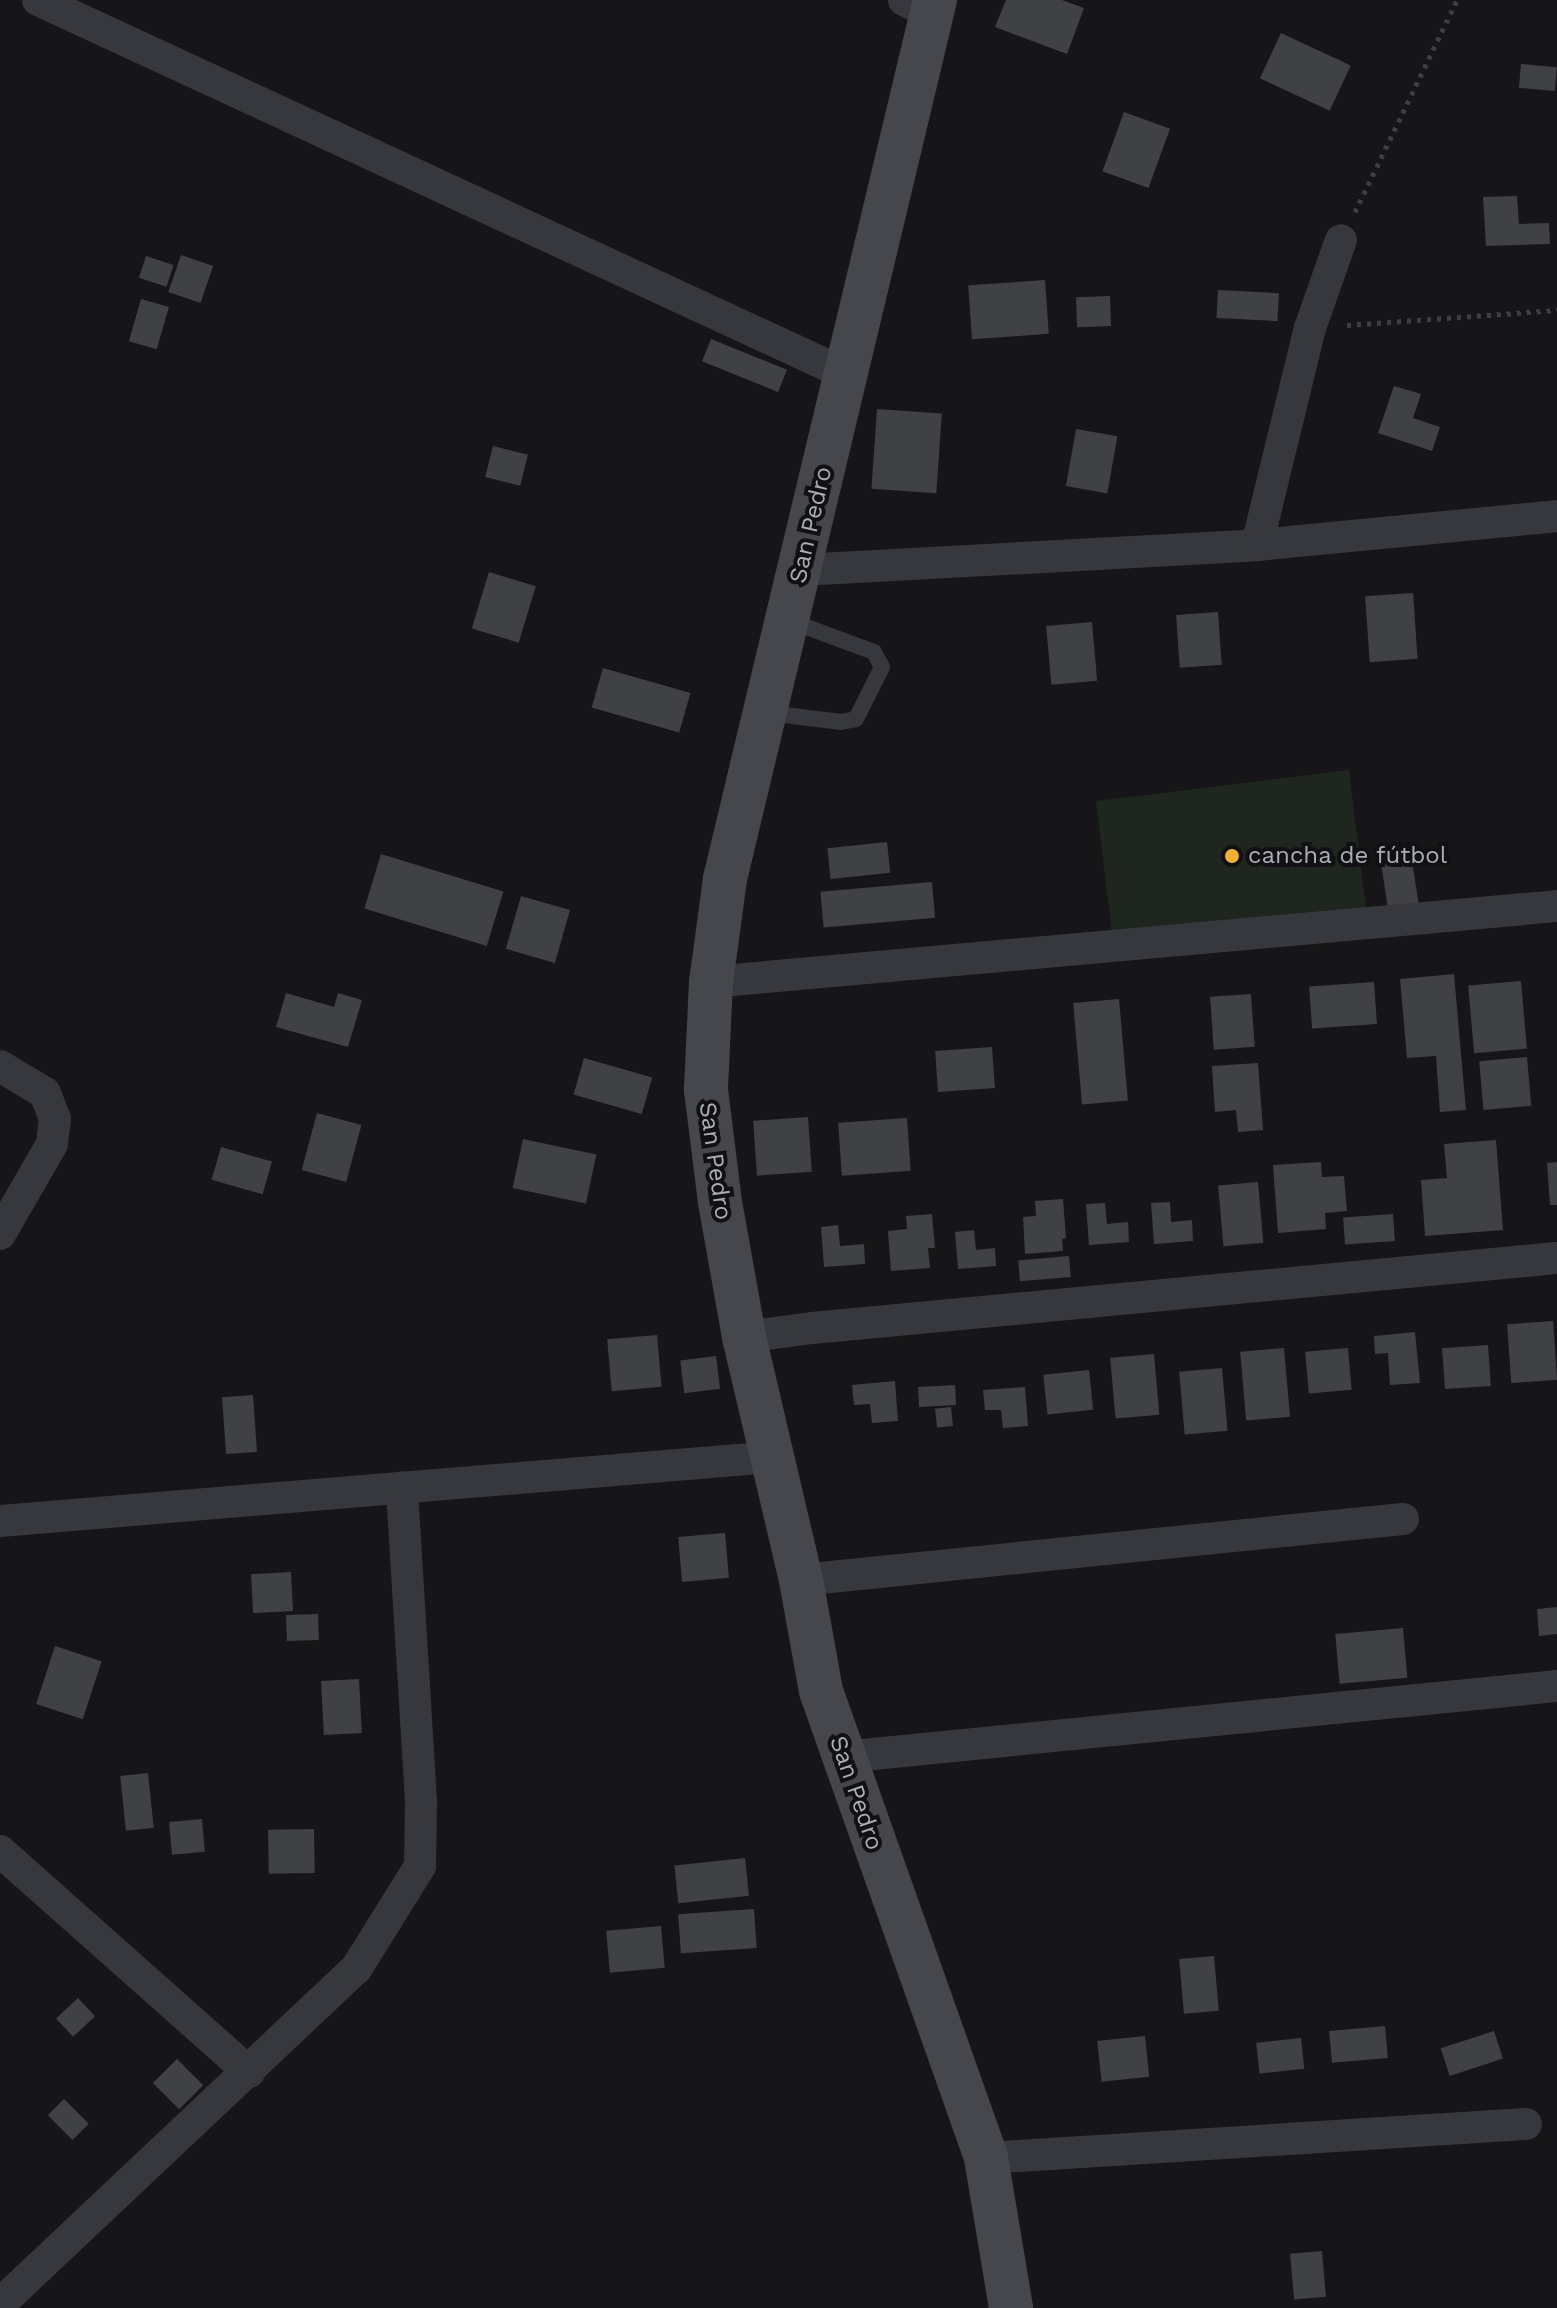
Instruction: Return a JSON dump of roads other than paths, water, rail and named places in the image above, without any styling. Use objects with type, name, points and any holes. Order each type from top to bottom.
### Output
[{"type":"main road","name":"San Pedro","points":[[923,5],[846,374],[725,879],[711,982],[706,1090],[720,1202],[744,1337],[801,1580],[821,1691],[986,2158],[1011,2308]]},
{"type":"street","points":[[38,0],[846,374]]},
{"type":"street","points":[[1257,545],[1310,328],[1341,240]]},
{"type":"street","points":[[801,570],[1257,545],[1557,516]]},
{"type":"street","points":[[711,982],[1557,906]]},
{"type":"street","points":[[0,1066],[45,1093],[55,1119],[52,1144],[0,1234]]},
{"type":"street","points":[[744,1337],[1557,1258]]},
{"type":"street","points":[[0,1521],[773,1457]]},
{"type":"street","points":[[0,2304],[356,1969],[387,1924],[420,1866],[421,1801],[402,1488]]},
{"type":"street","points":[[801,1580],[1403,1519]]},
{"type":"street","points":[[843,1757],[1557,1686]]},
{"type":"street","points":[[0,1851],[249,2072]]},
{"type":"street","points":[[986,2158],[1526,2124]]},
{"type":"lane","points":[[766,712],[841,722],[856,719],[882,667],[874,652],[788,620]]},
{"type":"place","name":"cancha de fútbol","points":[[1232,856]]}]
